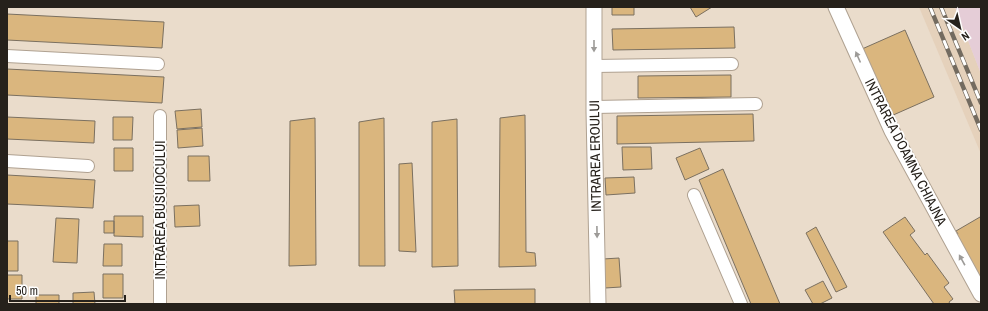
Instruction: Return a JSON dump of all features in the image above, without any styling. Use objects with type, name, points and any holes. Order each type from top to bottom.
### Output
[{"type":"street","name":"INTRAREA EROULUI","points":[[594,7],[594,107],[598,304]]},
{"type":"street","name":"INTRAREA DOAMNA CHIAJNA","points":[[836,7],[892,131],[981,294]]},
{"type":"street","points":[[7,56],[158,64]]},
{"type":"street","points":[[594,66],[732,64]]},
{"type":"street","points":[[594,107],[756,104]]},
{"type":"street","name":"INTRAREA BUSUIOCULUI","points":[[160,116],[160,304]]},
{"type":"street","points":[[7,161],[88,166]]},
{"type":"street","points":[[694,195],[741,304]]},
{"type":"shaded area","points":[[919,7],[955,7],[981,74],[981,154]]},
{"type":"shaded area","points":[[955,7],[981,7],[981,74]]},
{"type":"building","points":[[612,7],[634,7],[634,15],[612,15]]},
{"type":"building","points":[[690,7],[712,7],[696,17]]},
{"type":"building","points":[[7,14],[164,22],[162,48],[7,40]]},
{"type":"building","points":[[734,27],[735,48],[613,50],[612,29]]},
{"type":"building","points":[[905,30],[934,97],[891,116],[862,49]]},
{"type":"building","points":[[7,69],[164,77],[162,103],[7,95]]},
{"type":"building","points":[[731,75],[731,97],[638,98],[638,76]]},
{"type":"building","points":[[201,109],[202,127],[177,129],[175,111]]},
{"type":"building","points":[[753,114],[754,141],[617,144],[617,116]]},
{"type":"building","points":[[525,115],[526,252],[535,253],[536,266],[499,267],[500,118]]},
{"type":"building","points":[[7,117],[95,121],[94,143],[7,139]]},
{"type":"building","points":[[113,117],[133,117],[132,140],[113,140]]},
{"type":"building","points":[[315,118],[316,265],[289,266],[290,121]]},
{"type":"building","points":[[384,118],[385,266],[359,266],[359,122]]},
{"type":"building","points":[[457,119],[458,266],[432,267],[432,122]]},
{"type":"building","points":[[202,128],[203,146],[178,148],[177,130]]},
{"type":"building","points":[[622,147],[651,147],[652,169],[623,170]]},
{"type":"building","points":[[114,148],[133,148],[133,171],[114,171]]},
{"type":"building","points":[[700,148],[709,169],[685,180],[676,158]]},
{"type":"building","points":[[188,156],[209,156],[210,181],[188,181]]},
{"type":"building","points":[[412,163],[416,252],[399,251],[399,164]]},
{"type":"building","points":[[723,169],[780,304],[751,304],[699,180]]},
{"type":"building","points":[[7,175],[95,180],[93,208],[7,204]]},
{"type":"building","points":[[634,177],[635,193],[606,195],[605,178]]},
{"type":"building","points":[[199,205],[200,226],[175,227],[174,206]]},
{"type":"building","points":[[114,216],[143,216],[143,237],[114,236]]},
{"type":"building","points":[[905,217],[915,231],[910,235],[925,255],[927,253],[949,283],[944,287],[953,299],[949,302],[950,304],[934,304],[883,232]]},
{"type":"building","points":[[980,217],[981,277],[978,278],[954,236],[958,234],[956,231]]},
{"type":"building","points":[[56,218],[79,219],[77,263],[53,262]]},
{"type":"building","points":[[104,221],[114,221],[114,233],[104,233]]},
{"type":"building","points":[[816,227],[847,287],[836,292],[806,233]]},
{"type":"building","points":[[7,241],[18,241],[18,271],[7,271]]},
{"type":"building","points":[[104,244],[122,244],[122,266],[103,266]]},
{"type":"building","points":[[619,258],[621,287],[605,288],[603,259]]},
{"type":"building","points":[[103,274],[123,274],[123,298],[103,298]]},
{"type":"building","points":[[7,275],[22,275],[22,299],[7,299]]},
{"type":"building","points":[[823,281],[832,298],[820,304],[813,304],[805,290]]},
{"type":"building","points":[[535,289],[535,304],[455,304],[454,290]]},
{"type":"building","points":[[94,292],[95,304],[73,304],[73,293]]},
{"type":"building","points":[[36,295],[59,295],[59,304],[36,304]]},
{"type":"railway","points":[[930,7],[981,130]]},
{"type":"railway","points":[[941,7],[981,103]]}]
